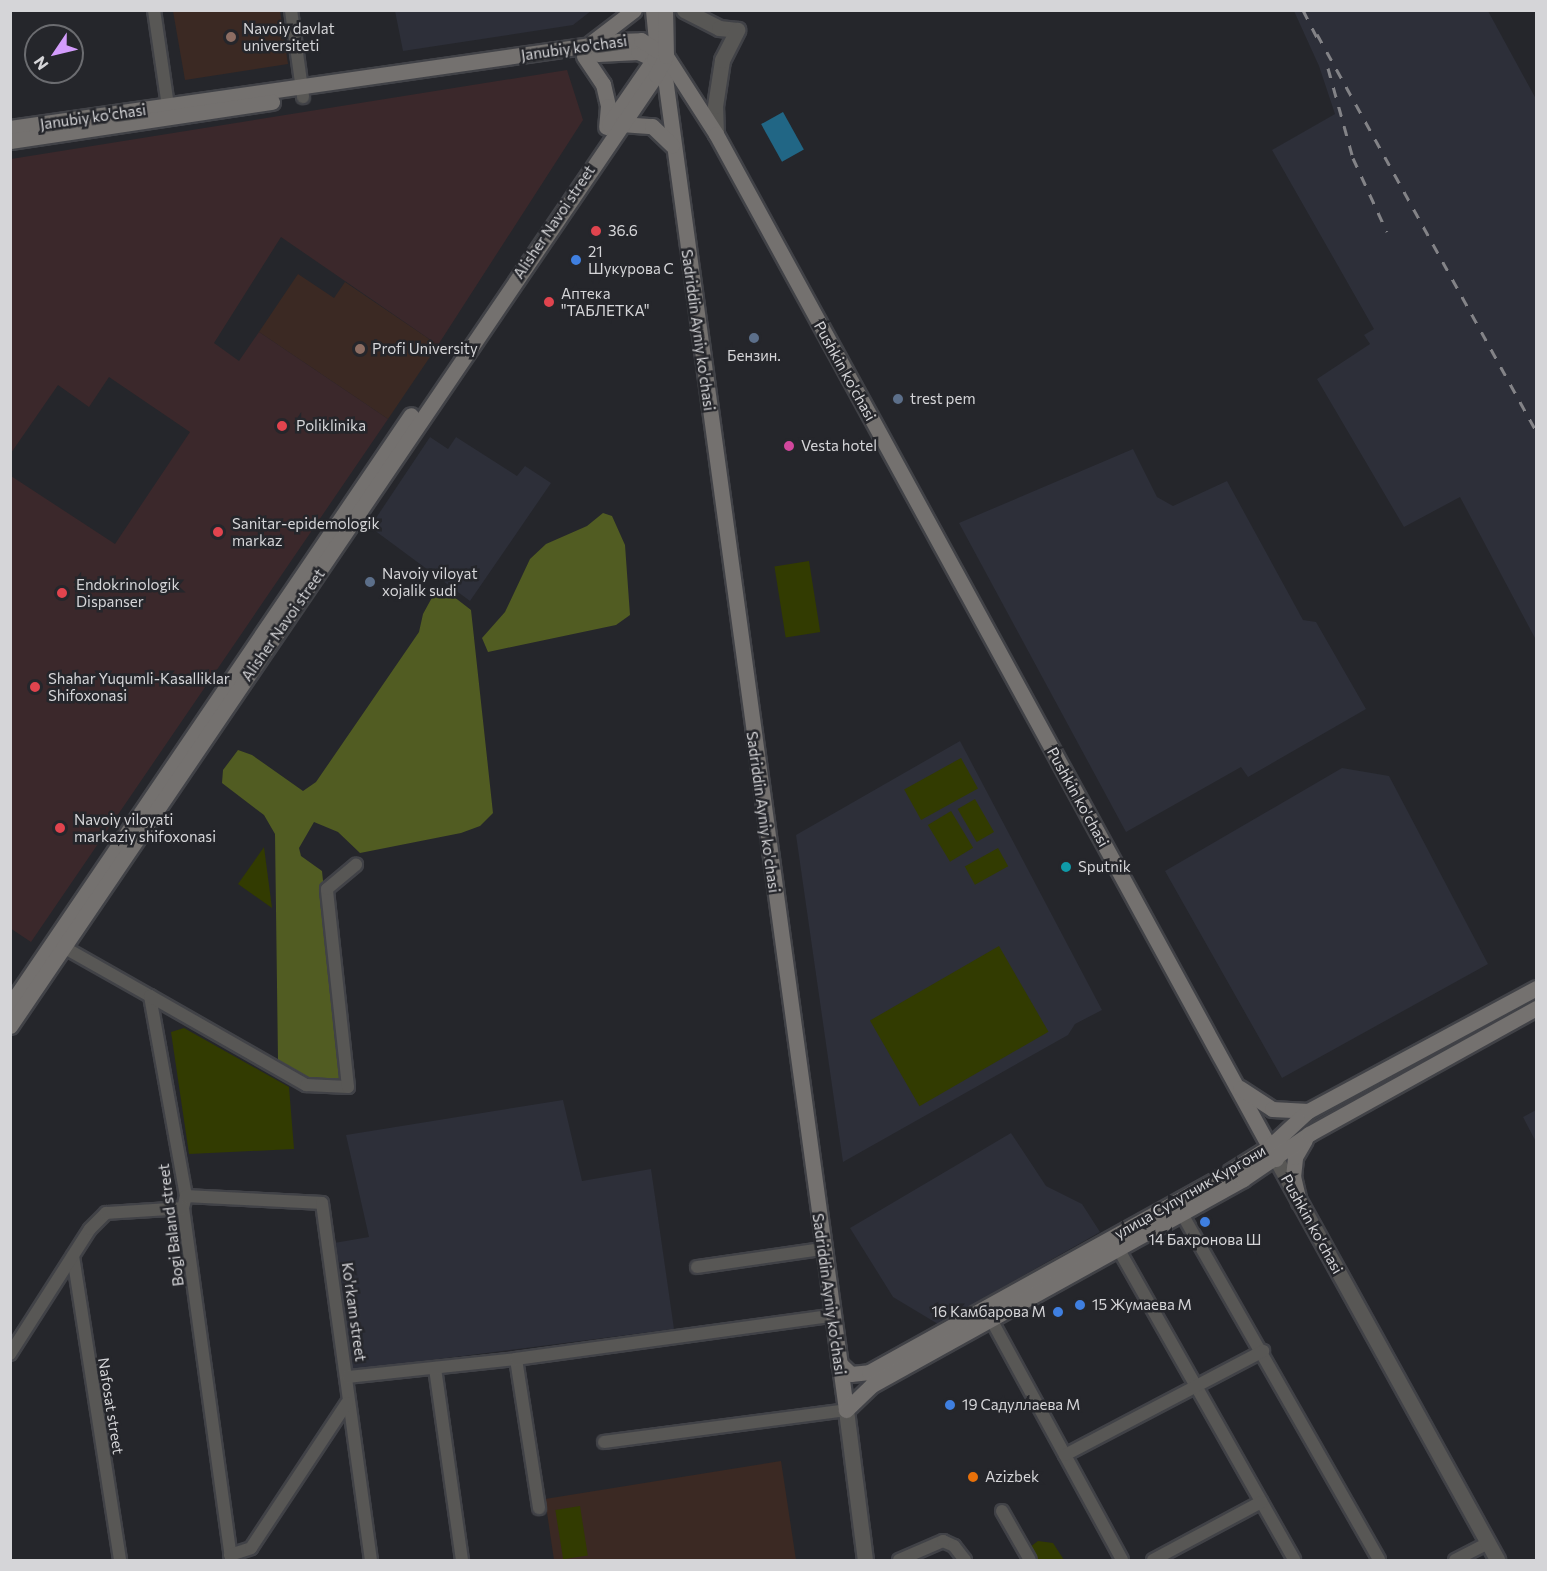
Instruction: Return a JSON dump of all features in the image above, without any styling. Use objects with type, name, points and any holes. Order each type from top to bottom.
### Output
[{"type":"main road","points":[[634,10],[585,51],[603,84],[614,126],[652,126],[673,147]]},
{"type":"main road","name":"Sadriddin Ayniy ko'chasi","points":[[653,10],[662,62],[831,1316],[846,1410]]},
{"type":"main road","name":"Sadriddin Ayniy ko'chasi","points":[[662,62],[665,10]]},
{"type":"main road","name":"Janubiy ko'chasi","points":[[10,141],[169,112],[585,51],[622,51],[662,62]]},
{"type":"main road","name":"Alisher Navoi street","points":[[10,1026],[59,945],[614,126],[662,62]]},
{"type":"main road","name":"Pushkin ko'chasi","points":[[662,62],[716,134],[1272,1153]]},
{"type":"main road","name":"Janubiy ko'chasi","points":[[10,128],[169,112]]},
{"type":"main road","name":"Alisher Navoi street","points":[[10,1005],[59,945]]},
{"type":"main road","name":"улица Супутник Кургони","points":[[1272,1153],[1308,1111],[1536,988]]},
{"type":"main road","points":[[846,1410],[871,1379],[1272,1153],[1536,1008]]},
{"type":"main road","points":[[1236,1086],[1272,1109],[1308,1111]]},
{"type":"main road","points":[[1299,1202],[1293,1177],[1294,1157],[1309,1134]]},
{"type":"main road","points":[[839,1363],[850,1374],[871,1379]]},
{"type":"street","points":[[154,10],[169,112]]},
{"type":"street","points":[[291,10],[302,92]]},
{"type":"street","points":[[684,10],[719,28],[737,30],[722,60],[714,106],[716,134]]},
{"type":"street","points":[[59,945],[306,1085],[348,1088],[327,889],[356,866]]},
{"type":"street","name":"Bogi Baland street","points":[[150,996],[185,1202],[230,1558]]},
{"type":"street","name":"Pushkin ko'chasi","points":[[1272,1153],[1497,1560]]},
{"type":"street","points":[[10,1354],[73,1256],[106,1213],[185,1202]]},
{"type":"street","name":"Ko'rkam street","points":[[185,1202],[322,1203],[348,1377],[347,1403],[371,1560]]},
{"type":"street","points":[[1178,1208],[1263,1351],[1379,1560]]},
{"type":"street","points":[[1115,1243],[1294,1560]]},
{"type":"street","points":[[697,1267],[822,1249]]},
{"type":"street","name":"Nafosat street","points":[[73,1256],[120,1560]]},
{"type":"street","points":[[988,1314],[1122,1560]]},
{"type":"street","points":[[348,1377],[516,1359],[831,1316]]},
{"type":"street","points":[[1065,1455],[1263,1351]]},
{"type":"street","points":[[516,1359],[539,1508]]},
{"type":"street","points":[[435,1368],[462,1560]]},
{"type":"street","points":[[230,1558],[251,1548],[347,1403]]},
{"type":"street","points":[[604,1442],[846,1410]]},
{"type":"street","name":"Sadriddin Ayniy ko'chasi","points":[[846,1410],[865,1560]]},
{"type":"street","points":[[1153,1560],[1261,1502]]},
{"type":"street","points":[[1002,1511],[1030,1560]]},
{"type":"street","points":[[899,1560],[944,1541],[954,1546],[965,1560]]},
{"type":"street","points":[[1455,1560],[1488,1543]]},
{"type":"shaded area","points":[[395,10],[591,11],[573,25],[403,51]]},
{"type":"shaded area","name":"Navoiy davlat universiteti","points":[[173,11],[280,11],[288,64],[185,80]]},
{"type":"shaded area","points":[[1294,11],[1488,11],[1536,99],[1536,640],[1460,497],[1404,527],[1317,379],[1370,344],[1364,335],[1374,329],[1272,150],[1335,114],[1319,66]]},
{"type":"shaded area","points":[[567,70],[583,120],[438,345],[281,237],[214,343],[239,361],[259,332],[388,419],[31,942],[10,928],[11,476],[115,544],[190,432],[109,377],[89,407],[58,385],[11,453],[11,159]]},
{"type":"shaded area","name":"Profi University","points":[[298,274],[334,298],[345,282],[438,345],[388,419],[259,332]]},
{"type":"shaded area","points":[[430,437],[448,449],[456,437],[517,476],[525,466],[551,483],[470,601],[370,527]]},
{"type":"shaded area","points":[[1133,449],[1157,497],[1173,506],[1227,481],[1303,620],[1316,622],[1366,709],[1248,777],[1241,767],[1126,832],[959,523]]},
{"type":"shaded area","points":[[960,741],[1102,1010],[1075,1024],[1068,1035],[843,1162],[796,835]]},
{"type":"shaded area","points":[[1342,768],[1389,776],[1488,964],[1282,1078],[1165,871]]},
{"type":"shaded area","points":[[563,1100],[582,1181],[651,1169],[674,1329],[352,1370],[334,1243],[369,1237],[346,1135]]},
{"type":"shaded area","points":[[1536,1110],[1536,1142],[1523,1117]]},
{"type":"shaded area","points":[[1011,1133],[1046,1186],[1082,1204],[1100,1232],[938,1324],[893,1297],[850,1228]]},
{"type":"shaded area","points":[[781,1461],[796,1560],[554,1560],[545,1499]]},
{"type":"green space","points":[[603,513],[612,516],[625,545],[630,615],[616,625],[488,652],[482,638],[505,612],[530,559],[546,544],[587,526]]},
{"type":"green space","points":[[809,561],[820,632],[786,638],[774,566]]},
{"type":"green space","points":[[435,592],[449,593],[471,610],[493,813],[480,826],[461,833],[360,853],[338,832],[314,822],[299,848],[301,856],[322,871],[343,1074],[341,1082],[307,1079],[278,1061],[275,834],[264,815],[222,783],[223,770],[238,750],[252,755],[303,791],[316,782],[419,632],[423,614]]},
{"type":"green space","points":[[961,758],[978,789],[921,820],[904,790]]},
{"type":"green space","points":[[975,799],[994,832],[977,842],[958,809]]},
{"type":"green space","points":[[951,811],[973,848],[950,862],[928,825]]},
{"type":"green space","points":[[264,847],[272,908],[238,884]]},
{"type":"green space","points":[[998,848],[1008,866],[975,885],[965,866]]},
{"type":"green space","points":[[999,946],[1048,1032],[919,1106],[870,1020]]},
{"type":"green space","points":[[184,1028],[289,1087],[294,1149],[189,1154],[171,1032]]},
{"type":"green space","points":[[580,1506],[588,1555],[563,1559],[555,1510]]},
{"type":"green space","points":[[1038,1541],[1053,1543],[1064,1560],[1038,1560],[1030,1547]]},
{"type":"water","points":[[783,112],[804,150],[782,162],[761,124]]},
{"type":"railway","points":[[1303,10],[1319,42]]},
{"type":"railway","points":[[1317,34],[1536,430]]},
{"type":"railway","points":[[1328,68],[1353,158],[1387,232]]},
{"type":"place","name":"Navoiy davlat universiteti","points":[[231,37]]},
{"type":"place","name":"36.6","points":[[596,231]]},
{"type":"place","name":"21 Шукурова С","points":[[576,260]]},
{"type":"place","name":"Аптека \"ТАБЛЕТКА\"","points":[[549,302]]},
{"type":"place","name":"Бензин.","points":[[754,338]]},
{"type":"place","name":"Profi University","points":[[360,349]]},
{"type":"place","name":"trest pem","points":[[898,399]]},
{"type":"place","name":"Poliklinika","points":[[282,426]]},
{"type":"place","name":"Vesta hotel","points":[[789,446]]},
{"type":"place","name":"Sanitar-epidemologik markaz","points":[[218,532]]},
{"type":"place","name":"Navoiy viloyat xojalik sudi","points":[[370,582]]},
{"type":"place","name":"Endokrinologik Dispanser","points":[[62,593]]},
{"type":"place","name":"Shahar Yuqumli-Kasalliklar Shifoxonasi","points":[[35,687]]},
{"type":"place","name":"Navoiy viloyati markaziy shifoxonasi","points":[[60,828]]},
{"type":"place","name":"Sputnik","points":[[1066,867]]},
{"type":"place","name":"14 Бахронова Ш","points":[[1205,1222]]},
{"type":"place","name":"15 Жумаева М","points":[[1080,1305]]},
{"type":"place","name":"16 Камбарова М","points":[[1058,1312]]},
{"type":"place","name":"19 Садуллаева М","points":[[950,1405]]},
{"type":"place","name":"Azizbek","points":[[973,1477]]}]
